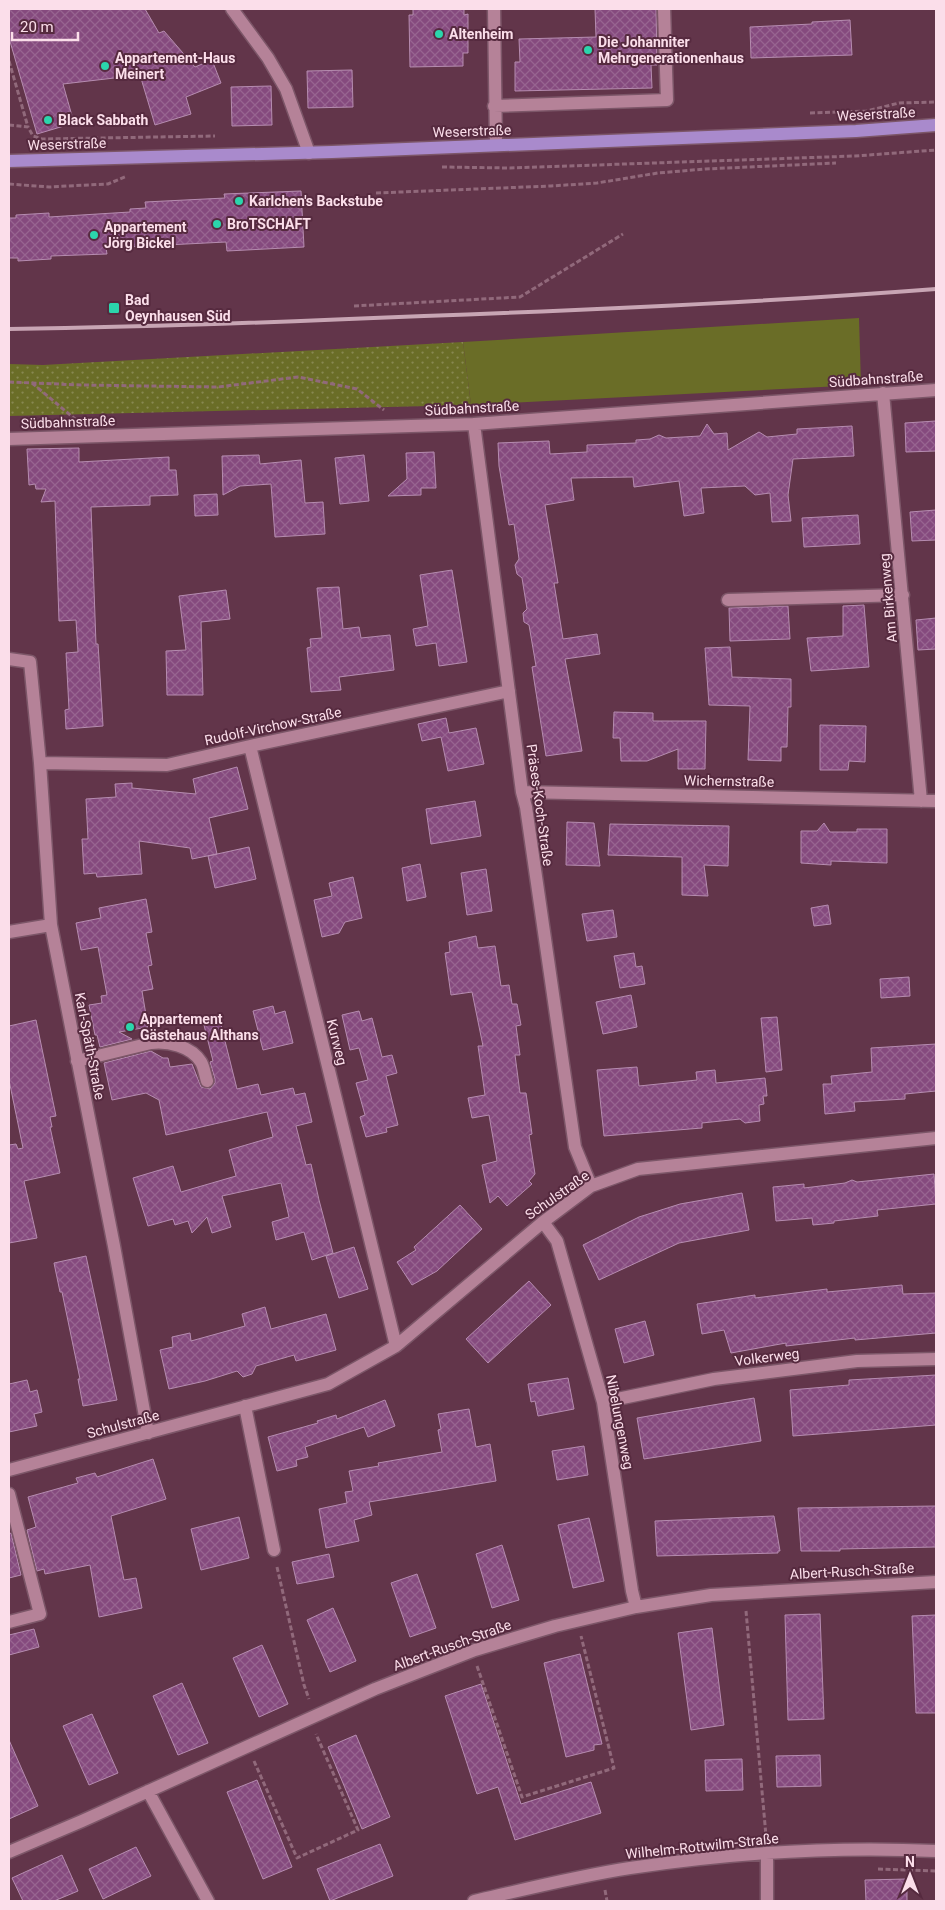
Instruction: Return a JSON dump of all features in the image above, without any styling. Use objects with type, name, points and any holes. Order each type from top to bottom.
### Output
[{"type":"main road","name":"Weserstraße","points":[[9,161],[496,146],[856,131],[936,125]]},
{"type":"street","points":[[232,9],[268,58],[286,89],[308,153]]},
{"type":"street","points":[[494,9],[496,146]]},
{"type":"street","points":[[494,106],[667,100],[664,9]]},
{"type":"street","name":"Südbahnstraße","points":[[9,439],[474,424],[936,390]]},
{"type":"street","name":"Am Birkenweg","points":[[884,393],[921,801]]},
{"type":"street","name":"Präses-Koch-Straße","points":[[474,424],[522,792],[526,807],[575,1147],[591,1186]]},
{"type":"street","points":[[728,600],[903,595]]},
{"type":"street","name":"Karl-Späth-Straße","points":[[9,659],[30,662],[40,763],[51,925],[114,1246],[148,1433]]},
{"type":"street","name":"Rudolf-Virchow-Straße","points":[[40,763],[167,764],[509,691]]},
{"type":"street","name":"Kurweg","points":[[250,746],[396,1346]]},
{"type":"street","name":"Wichernstraße","points":[[522,792],[936,801]]},
{"type":"street","points":[[9,932],[51,925]]},
{"type":"street","points":[[77,1060],[150,1043],[163,1042],[193,1053],[201,1062],[207,1081]]},
{"type":"street","name":"Schulstraße","points":[[9,1470],[328,1384],[396,1346],[543,1222],[591,1186],[638,1169],[936,1138]]},
{"type":"street","name":"Nibelungenweg","points":[[543,1222],[557,1241],[604,1402],[636,1607]]},
{"type":"street","name":"Volkerweg","points":[[604,1402],[714,1379],[857,1360],[936,1359]]},
{"type":"street","points":[[245,1406],[274,1550]]},
{"type":"street","points":[[9,1494],[40,1614],[9,1622]]},
{"type":"street","name":"Albert-Rusch-Straße","points":[[9,1852],[375,1689],[475,1650],[555,1626],[636,1607],[711,1595],[936,1582]]},
{"type":"street","points":[[148,1791],[208,1901]]},
{"type":"street","name":"Wilhelm-Rottwilm-Straße","points":[[474,1901],[501,1898],[628,1869],[706,1858],[855,1850],[936,1851]]},
{"type":"street","points":[[767,1854],[767,1901]]},
{"type":"path","points":[[9,61],[28,127],[33,136],[42,139],[224,136]]},
{"type":"path","points":[[808,114],[868,111],[898,103],[936,102]]},
{"type":"path","points":[[9,125],[28,127]]},
{"type":"path","points":[[510,168],[855,156],[936,150]]},
{"type":"path","points":[[376,193],[551,186],[597,183],[658,173],[705,169],[836,163]]},
{"type":"path","points":[[354,306],[520,297],[624,234]]},
{"type":"path","points":[[9,382],[81,385],[218,386],[298,377],[357,389],[405,426]]},
{"type":"path","points":[[32,382],[96,436]]},
{"type":"path","points":[[274,1550],[304,1686],[310,1699]]},
{"type":"path","points":[[746,1607],[767,1854]]},
{"type":"path","points":[[477,1666],[522,1797],[614,1768],[580,1635]]},
{"type":"path","points":[[254,1760],[297,1858],[358,1830],[316,1734]]},
{"type":"path","points":[[869,1868],[936,1871]]},
{"type":"path","points":[[596,1890],[614,1888]]},
{"type":"path","points":[[605,1889],[607,1901]]},
{"type":"shaded area","points":[[859,318],[861,385],[471,405],[463,342]]},
{"type":"shaded area","points":[[463,342],[471,405],[9,416],[9,364],[43,365]]},
{"type":"building","points":[[9,9],[145,9],[159,33],[164,31],[195,67],[212,60],[221,83],[186,97],[191,114],[155,125],[140,75],[63,84],[74,123],[37,134],[9,38]]},
{"type":"building","name":"Altenheim","points":[[413,9],[464,9],[464,15],[468,14],[468,53],[463,53],[463,66],[410,67],[409,15],[413,15]]},
{"type":"building","name":"Die Johanniter Mehrgenerationenhaus","points":[[595,9],[656,9],[657,65],[651,65],[652,88],[515,91],[515,62],[520,62],[519,39],[596,37]]},
{"type":"building","points":[[850,20],[852,55],[751,58],[750,27]]},
{"type":"building","points":[[352,70],[353,107],[308,108],[307,71]]},
{"type":"building","points":[[271,86],[272,125],[232,126],[231,87]]},
{"type":"building","name":"BroTSCHAFT","points":[[301,191],[304,247],[227,251],[226,242],[106,248],[107,254],[51,256],[51,259],[18,261],[18,258],[9,258],[9,218],[16,218],[16,215],[49,213],[49,217],[130,212],[130,209],[146,208],[145,202],[225,198],[224,194]]},
{"type":"building","points":[[936,421],[936,451],[906,452],[905,423]]},
{"type":"building","points":[[707,424],[714,434],[727,433],[728,450],[759,432],[767,437],[797,434],[797,429],[852,426],[854,456],[793,459],[788,495],[791,521],[772,522],[770,493],[755,495],[745,486],[701,488],[704,513],[684,516],[679,481],[634,487],[633,477],[571,478],[574,500],[545,505],[558,583],[554,583],[563,639],[597,634],[600,654],[565,659],[582,751],[546,756],[532,667],[536,666],[529,625],[524,622],[523,613],[527,609],[522,578],[517,574],[515,565],[519,559],[514,524],[509,525],[499,466],[498,443],[549,441],[550,454],[587,452],[587,445],[636,443],[636,440],[650,439],[659,435],[666,438],[700,436]]},
{"type":"building","points":[[79,448],[79,462],[169,457],[169,470],[176,470],[178,495],[150,496],[150,505],[91,507],[96,644],[98,644],[103,726],[66,729],[65,710],[69,709],[66,653],[78,652],[76,620],[59,621],[55,501],[41,502],[46,489],[36,489],[35,484],[29,485],[27,449]]},
{"type":"building","points":[[434,452],[436,488],[421,488],[421,495],[388,496],[407,479],[406,453]]},
{"type":"building","points":[[259,455],[260,464],[301,460],[305,503],[323,502],[325,534],[275,537],[271,484],[240,486],[223,495],[222,456]]},
{"type":"building","points":[[364,455],[369,501],[340,504],[335,458]]},
{"type":"building","points":[[217,494],[218,515],[195,516],[194,495]]},
{"type":"building","points":[[936,510],[936,540],[912,541],[910,512]]},
{"type":"building","points":[[858,515],[860,544],[804,547],[802,518]]},
{"type":"building","points":[[452,570],[467,662],[439,666],[436,643],[416,646],[413,629],[428,626],[420,575]]},
{"type":"building","points":[[339,587],[343,629],[359,627],[361,638],[390,635],[394,670],[339,677],[341,690],[311,692],[307,648],[311,647],[310,639],[322,638],[317,588]]},
{"type":"building","points":[[226,590],[230,619],[201,622],[203,695],[167,695],[166,651],[186,650],[179,596]]},
{"type":"building","points":[[864,605],[869,667],[811,671],[807,638],[843,636],[843,606]]},
{"type":"building","points":[[788,606],[790,639],[730,641],[729,608]]},
{"type":"building","points":[[936,618],[936,649],[918,650],[916,620]]},
{"type":"building","points":[[730,647],[732,677],[791,679],[791,707],[788,707],[787,747],[781,747],[781,761],[748,760],[750,706],[709,705],[705,648]]},
{"type":"building","points":[[614,712],[653,713],[653,721],[706,721],[705,769],[678,769],[678,749],[647,761],[621,761],[620,738],[613,738]]},
{"type":"building","points":[[446,718],[449,733],[476,728],[484,764],[448,771],[441,737],[422,741],[418,724]]},
{"type":"building","points":[[820,725],[866,726],[865,762],[849,761],[848,770],[820,770]]},
{"type":"building","points":[[237,767],[248,809],[209,818],[217,854],[192,859],[190,848],[139,841],[142,874],[97,877],[96,873],[84,874],[82,839],[88,839],[86,799],[116,797],[115,784],[132,783],[132,788],[196,794],[193,779]]},
{"type":"building","points":[[475,801],[481,836],[431,844],[426,809]]},
{"type":"building","points":[[567,822],[594,823],[600,866],[566,865]]},
{"type":"building","points":[[824,823],[830,832],[857,832],[857,829],[887,829],[887,863],[831,861],[831,865],[801,863],[801,831],[817,831]]},
{"type":"building","points":[[610,824],[729,826],[728,866],[704,865],[708,896],[682,895],[682,857],[608,855]]},
{"type":"building","points":[[249,847],[256,879],[215,888],[208,856]]},
{"type":"building","points":[[420,864],[426,897],[407,901],[402,868]]},
{"type":"building","points":[[486,869],[492,911],[467,915],[461,873]]},
{"type":"building","points":[[353,877],[362,918],[345,922],[339,933],[322,937],[314,900],[332,896],[329,883]]},
{"type":"building","points":[[146,899],[152,932],[146,933],[152,965],[148,966],[153,989],[142,991],[148,1027],[119,1032],[132,1039],[100,1047],[97,1035],[95,1035],[89,1005],[102,1003],[101,996],[107,995],[98,947],[81,950],[76,923],[101,918],[99,908]]},
{"type":"building","points":[[828,905],[831,924],[814,926],[811,908]]},
{"type":"building","points":[[613,910],[617,937],[587,941],[582,914]]},
{"type":"building","points":[[476,936],[478,948],[495,946],[501,986],[509,985],[512,1004],[517,1004],[521,1025],[516,1026],[520,1055],[515,1055],[520,1093],[526,1093],[532,1134],[529,1135],[535,1174],[529,1181],[532,1184],[507,1206],[498,1196],[490,1203],[482,1165],[497,1161],[489,1115],[472,1118],[468,1098],[485,1095],[478,1046],[483,1046],[472,992],[451,995],[445,953],[450,952],[449,942]]},
{"type":"building","points":[[634,953],[636,967],[642,966],[645,984],[620,988],[614,956]]},
{"type":"building","points":[[909,977],[910,996],[881,998],[880,979]]},
{"type":"building","points":[[631,995],[637,1027],[603,1034],[596,1002]]},
{"type":"building","points":[[273,1006],[275,1014],[285,1011],[293,1043],[263,1050],[253,1011]]},
{"type":"building","points":[[359,1011],[362,1021],[372,1018],[382,1057],[392,1055],[397,1073],[386,1076],[398,1125],[386,1128],[387,1132],[366,1137],[360,1117],[365,1115],[356,1083],[368,1080],[359,1048],[350,1050],[342,1015]]},
{"type":"building","points":[[219,1017],[237,1089],[258,1084],[261,1095],[293,1088],[295,1095],[305,1093],[312,1122],[296,1126],[306,1165],[311,1164],[333,1253],[312,1260],[304,1232],[276,1240],[272,1222],[289,1217],[281,1183],[222,1196],[231,1227],[212,1233],[207,1217],[192,1233],[188,1221],[175,1225],[173,1219],[148,1226],[133,1178],[173,1166],[181,1192],[236,1176],[229,1150],[273,1137],[267,1112],[166,1135],[159,1100],[146,1093],[112,1100],[104,1063],[151,1051],[163,1058],[168,1058],[170,1067],[192,1064],[201,1087],[210,1089],[215,1083],[215,1079],[210,1062],[213,1061],[203,1021]]},
{"type":"building","points":[[777,1017],[782,1070],[766,1072],[761,1018]]},
{"type":"building","points":[[36,1020],[56,1116],[50,1117],[52,1127],[50,1127],[60,1173],[24,1181],[37,1238],[9,1243],[9,1145],[16,1144],[18,1149],[23,1148],[9,1080],[9,1026]]},
{"type":"building","points":[[936,1044],[936,1091],[905,1094],[905,1099],[854,1102],[855,1111],[825,1114],[823,1084],[832,1084],[831,1076],[872,1072],[871,1048]]},
{"type":"building","points":[[637,1067],[639,1086],[697,1080],[696,1072],[715,1070],[716,1083],[765,1078],[767,1096],[763,1096],[764,1104],[759,1105],[760,1121],[745,1123],[740,1119],[702,1123],[702,1128],[604,1136],[597,1070]]},
{"type":"building","points":[[934,1174],[936,1204],[877,1210],[878,1216],[834,1221],[834,1223],[813,1225],[812,1218],[776,1221],[773,1187],[804,1184],[804,1188],[845,1183],[852,1180],[857,1182]]},
{"type":"building","points":[[742,1193],[749,1230],[679,1243],[599,1280],[583,1245],[639,1217],[680,1204]]},
{"type":"building","points":[[460,1205],[482,1229],[437,1271],[412,1285],[397,1262],[416,1250],[414,1247]]},
{"type":"building","points":[[354,1247],[368,1289],[339,1298],[326,1256]]},
{"type":"building","points":[[86,1256],[117,1400],[83,1406],[78,1379],[80,1379],[54,1263]]},
{"type":"building","points":[[529,1281],[551,1305],[488,1363],[466,1339]]},
{"type":"building","points":[[902,1285],[903,1294],[936,1293],[936,1333],[855,1340],[855,1338],[786,1346],[786,1343],[731,1353],[724,1330],[702,1334],[697,1304],[755,1295],[755,1298],[827,1289],[827,1292]]},
{"type":"building","points":[[265,1307],[271,1329],[326,1314],[336,1350],[296,1361],[294,1355],[256,1366],[252,1374],[243,1377],[237,1371],[169,1389],[160,1350],[173,1347],[172,1337],[190,1333],[191,1341],[245,1326],[242,1314]]},
{"type":"building","points":[[645,1321],[654,1355],[624,1363],[615,1329]]},
{"type":"building","points":[[936,1375],[936,1425],[793,1436],[790,1390],[849,1385],[849,1380]]},
{"type":"building","points":[[568,1378],[574,1409],[538,1416],[535,1401],[531,1402],[528,1384]]},
{"type":"building","points":[[27,1380],[30,1392],[37,1390],[42,1412],[34,1414],[37,1426],[9,1432],[9,1384]]},
{"type":"building","points":[[754,1398],[761,1441],[644,1459],[637,1418]]},
{"type":"building","points":[[385,1400],[395,1426],[368,1437],[364,1427],[305,1447],[308,1457],[296,1460],[297,1466],[277,1471],[268,1437],[318,1423],[317,1421],[336,1415],[337,1419]]},
{"type":"building","points":[[469,1409],[476,1447],[490,1444],[496,1481],[369,1502],[372,1515],[354,1520],[359,1541],[326,1548],[319,1509],[347,1503],[345,1492],[353,1491],[349,1471],[379,1466],[378,1463],[442,1452],[438,1430],[441,1429],[438,1414]]},
{"type":"building","points":[[584,1446],[588,1475],[557,1480],[552,1451]]},
{"type":"building","points":[[153,1459],[166,1499],[111,1516],[124,1580],[136,1578],[142,1608],[99,1617],[90,1565],[45,1574],[44,1569],[37,1571],[27,1530],[36,1527],[28,1497],[78,1483],[76,1478],[95,1473],[97,1477]]},
{"type":"building","points":[[936,1506],[936,1547],[801,1551],[798,1508]]},
{"type":"building","points":[[774,1516],[780,1551],[778,1553],[657,1556],[655,1521]]},
{"type":"building","points":[[239,1517],[249,1558],[201,1570],[191,1529]]},
{"type":"building","points":[[589,1518],[604,1581],[573,1588],[558,1525]]},
{"type":"building","points":[[11,1533],[21,1575],[9,1578],[9,1534]]},
{"type":"building","points":[[502,1545],[519,1600],[492,1608],[476,1554]]},
{"type":"building","points":[[329,1554],[334,1577],[297,1584],[292,1562]]},
{"type":"building","points":[[417,1574],[436,1628],[410,1637],[391,1583]]},
{"type":"building","points":[[333,1608],[356,1661],[330,1672],[307,1620]]},
{"type":"building","points":[[820,1614],[824,1719],[788,1720],[785,1615]]},
{"type":"building","points":[[936,1615],[936,1713],[916,1713],[912,1616]]},
{"type":"building","points":[[712,1628],[724,1725],[691,1730],[678,1633]]},
{"type":"building","points":[[34,1629],[39,1647],[9,1655],[9,1635]]},
{"type":"building","points":[[262,1645],[288,1704],[259,1717],[233,1658]]},
{"type":"building","points":[[580,1654],[602,1744],[594,1745],[594,1750],[566,1757],[544,1663]]},
{"type":"building","points":[[182,1683],[208,1743],[178,1755],[153,1696]]},
{"type":"building","points":[[481,1684],[521,1804],[591,1782],[601,1813],[515,1840],[498,1787],[477,1794],[445,1696]]},
{"type":"building","points":[[92,1714],[118,1773],[89,1785],[63,1726]]},
{"type":"building","points":[[356,1735],[390,1817],[362,1829],[328,1747]]},
{"type":"building","points":[[9,1740],[38,1806],[9,1819]]},
{"type":"building","points":[[820,1755],[821,1786],[777,1787],[776,1756]]},
{"type":"building","points":[[742,1759],[743,1790],[706,1791],[705,1760]]},
{"type":"building","points":[[257,1780],[292,1867],[263,1879],[227,1792]]},
{"type":"building","points":[[380,1844],[393,1876],[330,1901],[317,1869]]},
{"type":"building","points":[[136,1847],[151,1876],[103,1899],[89,1869]]},
{"type":"building","points":[[62,1855],[78,1891],[54,1901],[23,1901],[12,1878]]},
{"type":"building","points":[[907,1879],[907,1901],[866,1901],[865,1880]]},
{"type":"railway","points":[[9,329],[216,324],[552,311],[744,302],[936,289]]},
{"type":"place","name":"Altenheim","points":[[439,34]]},
{"type":"place","name":"Die Johanniter Mehrgenerationenhaus","points":[[588,50]]},
{"type":"place","name":"Appartement-Haus Meinert","points":[[105,66]]},
{"type":"place","name":"Black Sabbath","points":[[48,120]]},
{"type":"place","name":"Karlchen's Backstube","points":[[239,201]]},
{"type":"place","name":"BroTSCHAFT","points":[[217,224]]},
{"type":"place","name":"Appartement Jörg Bickel","points":[[94,235]]},
{"type":"place","name":"Bad Oeynhausen Süd","points":[[114,308]]},
{"type":"place","name":"Appartement Gästehaus Althans","points":[[130,1027]]}]
